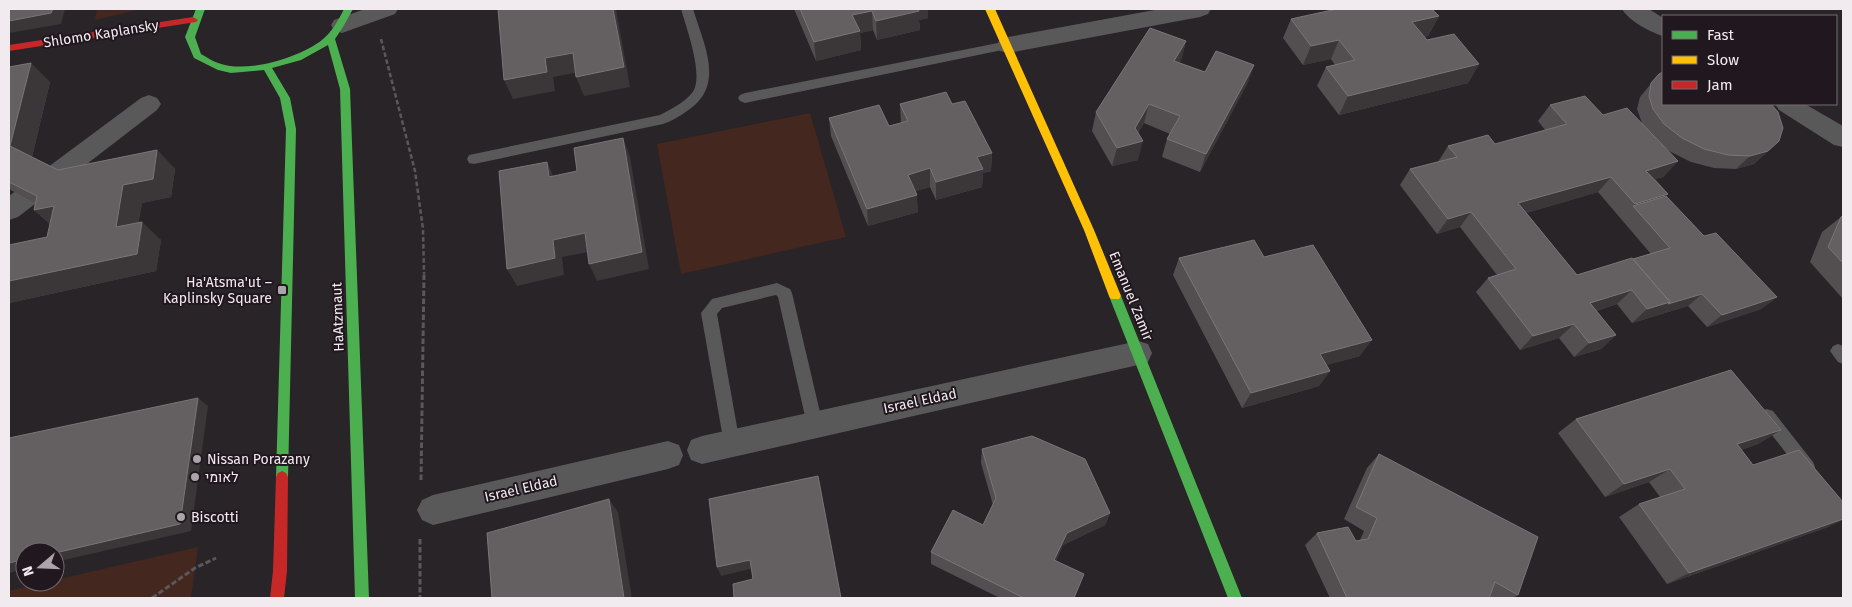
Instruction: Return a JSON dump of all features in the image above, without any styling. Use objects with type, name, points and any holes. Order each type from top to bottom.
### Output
[{"type":"main road","points":[[200,9],[193,20],[189,35],[192,49],[202,60],[219,68],[227,69],[267,68],[291,61],[305,54],[340,24]]},
{"type":"main road","name":"Emanuel Zamir","points":[[990,9],[1008,45],[1089,230],[1235,598]]},
{"type":"main road","name":"Shlomo Kaplansky","points":[[9,48],[193,20]]},
{"type":"main road","name":"HaAtzmaut","points":[[340,24],[345,89],[362,598]]},
{"type":"main road","points":[[267,68],[285,98],[291,130],[280,571],[277,598]]},
{"type":"street","points":[[1008,45],[1200,9]]},
{"type":"street","points":[[1632,9],[1662,27]]},
{"type":"street","points":[[340,24],[380,11]]},
{"type":"street","points":[[9,210],[149,104]]},
{"type":"street","points":[[1789,105],[1843,138]]},
{"type":"street","name":"Israel Eldad","points":[[702,450],[1138,353]]},
{"type":"street","name":"Israel Eldad","points":[[427,520],[668,455]]},
{"type":"lane","points":[[474,160],[663,118],[682,109],[700,93],[704,74],[688,9]]},
{"type":"lane","points":[[745,98],[1008,45]]},
{"type":"lane","points":[[732,444],[709,313],[717,303],[776,289],[785,293],[815,424]]},
{"type":"lane","points":[[1758,405],[1819,482]]},
{"type":"path","points":[[380,11],[381,40],[415,171],[423,229],[424,298],[421,481]]},
{"type":"path","points":[[420,598],[427,520]]},
{"type":"path","points":[[152,598],[195,568],[216,558]]},
{"type":"shaded area","points":[[97,9],[141,9],[95,20]]},
{"type":"shaded area","points":[[810,113],[846,237],[681,274],[657,144]]},
{"type":"shaded area","points":[[198,547],[191,598],[9,598],[9,591],[15,590],[15,592],[65,592],[65,578]]},
{"type":"building","points":[[9,9],[53,9],[51,13],[9,21]]},
{"type":"building","points":[[498,9],[613,9],[624,67],[576,77],[573,53],[545,58],[547,72],[504,80]]},
{"type":"building","points":[[800,9],[918,9],[919,11],[876,21],[872,11],[852,15],[860,31],[814,42]]},
{"type":"building","points":[[1337,9],[1432,9],[1439,16],[1412,22],[1427,40],[1454,34],[1479,64],[1348,96],[1326,67],[1355,60],[1339,40],[1311,46],[1291,19]]},
{"type":"building","points":[[1150,28],[1186,41],[1174,61],[1205,72],[1216,51],[1254,65],[1206,154],[1167,139],[1180,116],[1149,104],[1135,128],[1143,141],[1117,148],[1096,112]]},
{"type":"building","points":[[31,63],[10,146],[58,170],[157,150],[153,179],[123,185],[116,227],[142,222],[137,254],[9,281],[9,245],[47,237],[54,206],[34,210],[37,196],[9,182],[9,67]]},
{"type":"building","points":[[1662,72],[1662,105],[1772,105],[1778,112],[1783,128],[1779,141],[1768,151],[1750,156],[1728,155],[1704,149],[1682,138],[1664,124],[1653,109],[1649,96],[1651,83]]},
{"type":"building","points":[[946,92],[952,104],[965,101],[992,153],[977,157],[983,169],[936,182],[930,168],[908,175],[917,195],[867,209],[829,118],[879,105],[889,126],[908,121],[900,104]]},
{"type":"building","points":[[1585,96],[1603,115],[1627,108],[1678,161],[1646,171],[1668,194],[1635,204],[1611,177],[1518,203],[1577,275],[1632,258],[1670,302],[1647,309],[1632,290],[1590,303],[1616,335],[1589,343],[1574,324],[1533,336],[1488,278],[1516,269],[1471,212],[1448,219],[1410,169],[1457,157],[1448,146],[1488,135],[1495,144],[1567,124],[1550,105]]},
{"type":"building","points":[[623,138],[642,252],[589,264],[585,233],[553,240],[555,258],[507,269],[499,171],[547,162],[549,177],[577,171],[574,148]]},
{"type":"building","points":[[1666,196],[1704,236],[1716,233],[1777,297],[1722,315],[1702,294],[1668,304],[1670,302],[1633,259],[1670,248],[1633,206]]},
{"type":"building","points":[[1843,216],[1843,263],[1828,247]]},
{"type":"building","points":[[1254,240],[1264,257],[1313,245],[1372,340],[1320,354],[1330,371],[1251,393],[1179,258]]},
{"type":"building","points":[[1731,370],[1781,430],[1737,444],[1753,465],[1799,450],[1843,502],[1843,519],[1689,573],[1639,504],[1685,489],[1670,469],[1624,484],[1576,419]]},
{"type":"building","points":[[198,398],[180,524],[65,551],[65,542],[15,542],[15,562],[9,563],[9,438]]},
{"type":"building","points":[[1032,436],[1085,459],[1110,513],[1067,533],[1054,560],[1084,574],[1074,598],[1024,598],[931,552],[953,510],[983,525],[996,498],[982,449]]},
{"type":"building","points":[[1379,454],[1538,537],[1518,595],[1495,582],[1489,598],[1347,598],[1317,533],[1348,527],[1356,541],[1368,539],[1377,518],[1356,507]]},
{"type":"building","points":[[818,476],[841,598],[734,598],[733,584],[753,579],[750,560],[717,567],[709,499]]},
{"type":"building","points":[[609,499],[624,598],[492,598],[487,533]]},
{"type":"traffic: fast","points":[[200,9],[190,37],[197,56],[215,66],[231,69],[263,67],[297,58],[313,51],[335,33],[348,9]]},
{"type":"traffic: fast","points":[[330,38],[345,89],[362,598]]},
{"type":"traffic: fast","points":[[267,68],[285,98],[291,129],[282,477]]},
{"type":"traffic: fast","points":[[1115,296],[1235,598]]},
{"type":"traffic: slow","points":[[990,9],[1089,230],[1115,296]]},
{"type":"traffic: jam","points":[[9,48],[193,20]]},
{"type":"traffic: jam","points":[[277,598],[280,571],[282,477]]},
{"type":"place","name":"Ha'Atsma'ut – Kaplinsky Square","points":[[282,290]]},
{"type":"place","name":"Nissan Porazany","points":[[197,459]]},
{"type":"place","name":"לאומי","points":[[195,477]]},
{"type":"place","name":"Biscotti","points":[[181,517]]}]
